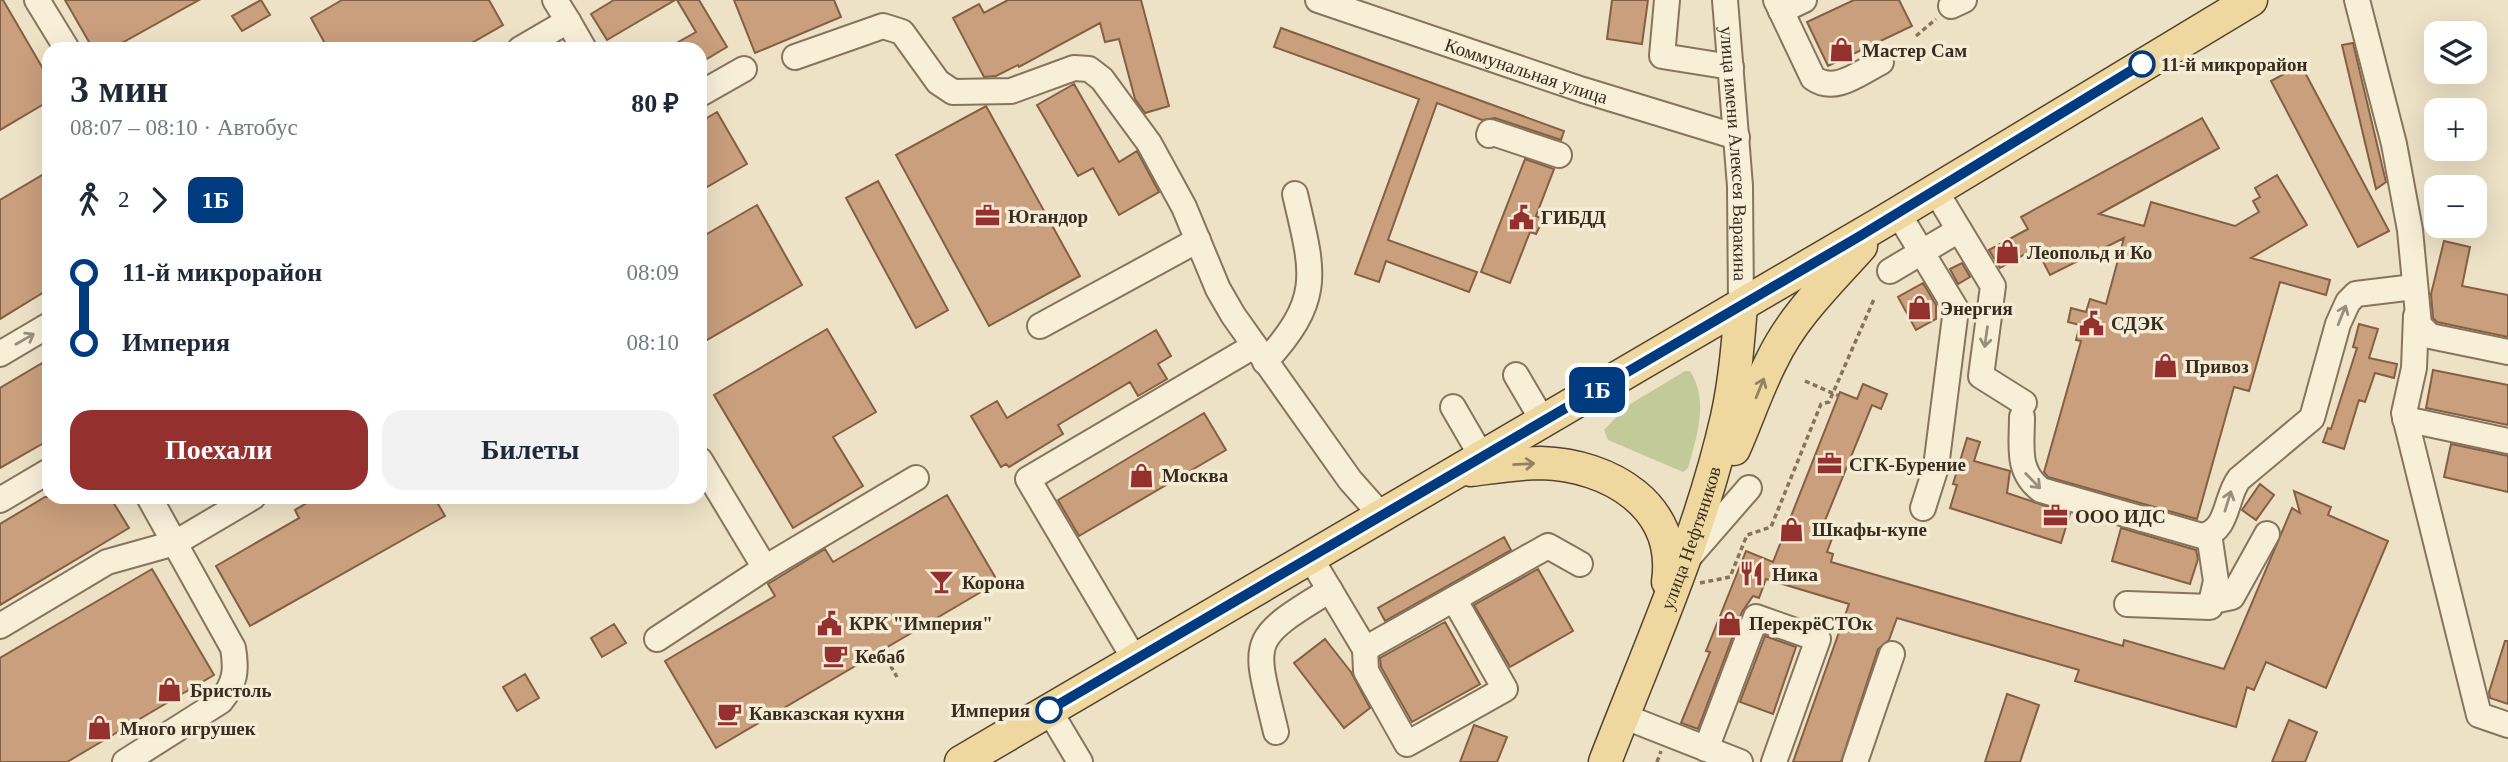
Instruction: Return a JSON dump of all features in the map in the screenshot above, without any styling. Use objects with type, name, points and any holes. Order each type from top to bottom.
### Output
[{"type":"main road","points":[[961,762],[1891,218],[2251,0]]},
{"type":"main road","points":[[1692,573],[1781,344],[1809,303],[1891,218]]},
{"type":"main road","name":"улица Нефтяников","points":[[1605,762],[1634,721],[1663,614],[1692,573],[1728,414],[1741,306]]},
{"type":"main road","points":[[1469,464],[1565,466],[1593,473],[1626,489],[1658,518],[1667,537],[1670,566],[1663,614]]},
{"type":"street","points":[[37,0],[63,42]]},
{"type":"street","points":[[555,0],[580,42]]},
{"type":"street","name":"Коммунальная улица","points":[[1318,0],[1647,116],[1737,137]]},
{"type":"street","points":[[1667,0],[1662,56],[1731,67]]},
{"type":"street","name":"улица имени Алексея Варакина","points":[[1725,0],[1737,137],[1742,238],[1741,306]]},
{"type":"street","points":[[1804,0],[1779,6],[1813,78],[1823,85],[1834,86],[1881,62]]},
{"type":"street","points":[[2357,0],[2394,144],[2410,230],[2416,317],[2414,368],[2405,419],[2479,715],[2508,725]]},
{"type":"street","points":[[532,42],[568,21]]},
{"type":"street","points":[[795,57],[883,26],[902,32],[938,82],[953,92],[1011,91],[1074,68],[1089,69],[1102,79],[1149,143],[1198,240],[1218,289],[1260,354],[1350,481],[1381,515]]},
{"type":"street","points":[[707,90],[744,69]]},
{"type":"street","points":[[1489,135],[1490,132],[1559,155]]},
{"type":"street","points":[[1935,190],[1993,286],[1981,376],[2023,410],[2022,468],[2026,476],[2041,490],[2202,536],[2209,534],[2221,523],[2232,488],[2239,479],[2312,418],[2338,324],[2348,302],[2356,295],[2414,287]]},
{"type":"street","points":[[1135,660],[1093,574],[1028,480],[1260,354],[1293,332],[1309,291],[1311,270],[1295,194]]},
{"type":"street","points":[[1891,218],[1922,252],[1956,309],[1936,467],[1923,508]]},
{"type":"street","points":[[1891,271],[1959,230]]},
{"type":"street","points":[[1040,327],[1198,240]]},
{"type":"street","points":[[2416,317],[2424,332],[2430,336],[2508,352]]},
{"type":"street","points":[[0,354],[42,329]]},
{"type":"street","points":[[1516,375],[1543,421]]},
{"type":"street","points":[[1453,407],[1469,464]]},
{"type":"street","points":[[2405,419],[2508,441]]},
{"type":"street","points":[[707,472],[765,568]]},
{"type":"street","points":[[0,500],[42,475]]},
{"type":"street","points":[[657,639],[765,568],[916,478]]},
{"type":"street","points":[[1692,573],[1749,488]]},
{"type":"street","points":[[125,762],[221,701],[232,687],[237,671],[233,648],[153,504]]},
{"type":"street","points":[[0,626],[107,562],[175,543],[241,504]]},
{"type":"street","points":[[2127,604],[2210,607],[2216,581],[2209,534]]},
{"type":"street","points":[[2213,601],[2232,597],[2267,534]]},
{"type":"street","points":[[1365,649],[1548,546],[1580,564]]},
{"type":"street","points":[[1310,556],[1365,649],[1366,671],[1407,744],[1505,689],[1454,599]]},
{"type":"street","points":[[1276,732],[1260,667],[1267,633],[1277,622],[1330,590]]},
{"type":"street","points":[[1712,755],[1756,617],[1818,639],[1774,762]]},
{"type":"street","points":[[1855,762],[1892,654]]},
{"type":"street","points":[[1049,710],[1080,762]]},
{"type":"street","points":[[1634,721],[1712,755],[1740,762]]},
{"type":"path","points":[[1916,36],[1957,3]]},
{"type":"path","points":[[1692,573],[1730,577],[1747,535],[1771,527],[1821,404],[1829,402],[1874,297]]},
{"type":"path","points":[[1805,382],[1839,396]]},
{"type":"path","points":[[882,651],[897,677]]},
{"type":"path","points":[[1634,721],[1663,744],[1657,762]]},
{"type":"green space","points":[[1685,371],[1690,371],[1696,382],[1700,406],[1698,431],[1688,468],[1683,472],[1608,440],[1604,430],[1627,406]]},
{"type":"building","points":[[0,0],[3,0],[42,67],[42,105],[0,130]]},
{"type":"building","points":[[65,0],[199,0],[124,42],[89,42]]},
{"type":"building","points":[[261,0],[270,15],[242,31],[232,16]]},
{"type":"building","points":[[342,0],[489,0],[503,25],[473,42],[324,42],[311,18]]},
{"type":"building","points":[[614,0],[675,0],[607,40],[591,14]]},
{"type":"building","points":[[677,0],[699,0],[727,47],[707,59],[707,42],[678,42],[696,32]]},
{"type":"building","points":[[734,0],[834,0],[841,17],[755,53]]},
{"type":"building","points":[[1008,0],[1141,0],[1169,106],[1145,113],[1135,99],[1119,39],[1105,42],[1100,23],[1019,67],[1018,65],[996,76],[984,77],[953,18],[979,4],[984,13]]},
{"type":"building","points":[[1612,0],[1648,0],[1642,44],[1607,39]]},
{"type":"building","points":[[1854,0],[1899,0],[1912,26],[1828,66],[1807,22]]},
{"type":"building","points":[[1281,28],[1564,131],[1561,140],[1495,118],[1482,120],[1437,103],[1388,240],[1477,272],[1469,292],[1386,261],[1379,282],[1355,274],[1419,99],[1274,47]]},
{"type":"building","points":[[2353,43],[2386,182],[2376,189],[2342,45]]},
{"type":"building","points":[[2301,65],[2389,231],[2358,247],[2271,81]]},
{"type":"building","points":[[1074,84],[1119,162],[1137,151],[1159,192],[1119,215],[1093,168],[1078,176],[1037,105]]},
{"type":"building","name":"Югандор","points":[[986,106],[1080,276],[989,326],[896,155]]},
{"type":"building","points":[[717,112],[747,164],[707,187],[707,118]]},
{"type":"building","name":"Привоз","points":[[2202,118],[2219,148],[2099,214],[2144,226],[2151,202],[2235,226],[2259,212],[2253,201],[2260,197],[2255,188],[2277,175],[2307,225],[2251,258],[2330,280],[2326,295],[2280,282],[2249,391],[2234,387],[2197,519],[2048,477],[2044,472],[2081,341],[2076,340],[2080,325],[2068,322],[2071,308],[2086,312],[2090,299],[2106,304],[2124,238],[2050,275],[2036,248],[2000,268],[1989,250],[2028,229],[2021,217]]},
{"type":"building","name":"ГИБДД","points":[[1525,159],[1554,169],[1536,216],[1543,219],[1536,234],[1530,232],[1510,283],[1481,272]]},
{"type":"building","points":[[42,175],[42,293],[0,319],[0,200]]},
{"type":"building","points":[[878,181],[948,310],[916,328],[846,198]]},
{"type":"building","points":[[757,205],[802,285],[707,340],[707,234]]},
{"type":"building","points":[[2444,241],[2470,247],[2462,286],[2508,295],[2508,337],[2437,322],[2433,318],[2431,294]]},
{"type":"building","points":[[1962,263],[1970,277],[1958,284],[1950,269]]},
{"type":"building","name":"Энергия","points":[[1923,283],[1936,305],[1936,319],[1916,330],[1898,297]]},
{"type":"building","points":[[2359,324],[2378,329],[2369,358],[2397,364],[2394,378],[2375,373],[2365,402],[2359,400],[2344,449],[2323,442],[2328,428],[2331,429],[2357,348],[2353,347]]},
{"type":"building","points":[[827,329],[876,412],[833,437],[863,486],[793,528],[714,395]]},
{"type":"building","points":[[1156,330],[1171,356],[1158,364],[1167,379],[1138,396],[1130,382],[1058,425],[1063,434],[1009,467],[1006,464],[1001,467],[971,416],[997,401],[1007,418]]},
{"type":"building","points":[[42,363],[42,444],[0,468],[0,388]]},
{"type":"building","points":[[2433,370],[2508,385],[2508,425],[2426,408]]},
{"type":"building","points":[[1863,384],[1887,394],[1881,409],[1872,405],[1824,523],[1836,528],[1827,552],[1833,554],[1831,562],[2123,646],[2124,640],[2224,669],[2292,508],[2300,513],[2294,491],[2331,507],[2328,515],[2388,541],[2326,688],[2266,662],[2254,690],[2247,687],[2236,727],[2075,681],[2079,670],[1897,618],[1889,640],[1878,649],[1841,762],[1793,762],[1849,604],[1766,579],[1759,598],[1753,596],[1742,612],[1698,729],[1681,723],[1746,551],[1773,562],[1840,392],[1857,399]]},
{"type":"building","points":[[1204,413],[1226,450],[1079,536],[1058,500]]},
{"type":"building","points":[[1967,438],[1980,442],[1974,461],[2010,471],[2007,493],[2070,514],[2061,543],[1950,508],[1957,485],[1953,484]]},
{"type":"building","points":[[2451,444],[2508,456],[2508,492],[2444,477]]},
{"type":"building","points":[[2260,484],[2274,495],[2256,520],[2242,510]]},
{"type":"building","name":"КРК \"Империя\"","points":[[947,495],[998,582],[716,748],[665,661],[775,596],[768,584],[825,549],[833,562]]},
{"type":"building","points":[[42,499],[42,504],[114,504],[129,528],[0,605],[0,524]]},
{"type":"building","points":[[305,504],[438,504],[445,516],[250,626],[216,566],[299,518],[295,510]]},
{"type":"building","points":[[2121,528],[2196,550],[2198,559],[2190,584],[2112,561]]},
{"type":"building","points":[[1504,537],[1511,550],[1385,621],[1378,608]]},
{"type":"building","points":[[152,569],[214,675],[67,762],[0,762],[0,658]]},
{"type":"building","points":[[1538,569],[1573,631],[1510,667],[1474,605]]},
{"type":"building","points":[[1445,622],[1480,684],[1412,722],[1381,667],[1380,658]]},
{"type":"building","points":[[614,624],[626,643],[602,657],[591,638]]},
{"type":"building","points":[[1765,636],[1796,647],[1773,714],[1740,702]]},
{"type":"building","points":[[1325,639],[1351,672],[1370,708],[1344,728],[1294,663]]},
{"type":"building","points":[[2505,641],[2508,641],[2508,704],[2490,698],[2489,692]]},
{"type":"building","points":[[525,674],[539,698],[517,711],[503,687]]},
{"type":"building","points":[[2007,694],[2039,705],[2020,762],[1985,762]]},
{"type":"building","points":[[2289,720],[2317,732],[2305,762],[2272,762]]},
{"type":"building","points":[[1474,725],[1507,737],[1497,762],[1460,762]]},
{"type":"bus line","name":"1Б","points":[[1049,710],[1860,236],[2142,64]]},
{"type":"place","name":"Мастер Сам","points":[[1842,50]]},
{"type":"place","name":"11-й микрорайон","points":[[2142,64]]},
{"type":"place","name":"Югандор","points":[[988,216]]},
{"type":"place","name":"ГИБДД","points":[[1521,217]]},
{"type":"place","name":"Леопольд и Ко","points":[[2007,252]]},
{"type":"place","name":"Энергия","points":[[1920,308]]},
{"type":"place","name":"СДЭК","points":[[2091,323]]},
{"type":"place","name":"Привоз","points":[[2165,366]]},
{"type":"place","name":"СГК-Бурение","points":[[1829,464]]},
{"type":"place","name":"Москва","points":[[1142,475]]},
{"type":"place","name":"ООО ИДС","points":[[2055,516]]},
{"type":"place","name":"Шкафы-купе","points":[[1792,529]]},
{"type":"place","name":"Ника","points":[[1752,574]]},
{"type":"place","name":"Корона","points":[[942,582]]},
{"type":"place","name":"КРК \"Империя\"","points":[[829,623]]},
{"type":"place","name":"ПерекрёСТОк","points":[[1729,623]]},
{"type":"place","name":"Кебаб","points":[[835,656]]},
{"type":"place","name":"Бристоль","points":[[170,690]]},
{"type":"place","name":"Империя","points":[[1049,710]]},
{"type":"place","name":"Кавказская кухня","points":[[729,713]]},
{"type":"place","name":"Много игрушек","points":[[100,728]]}]
